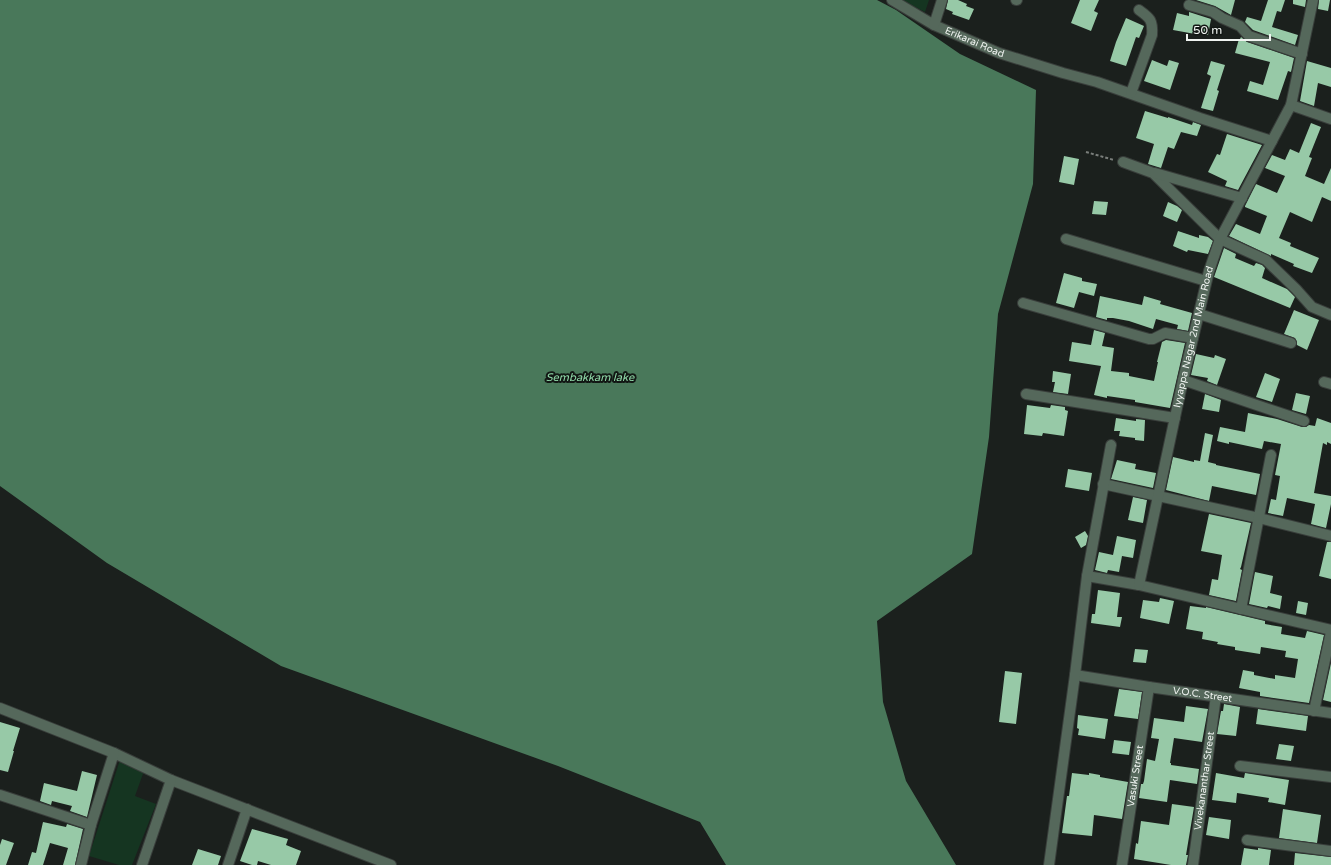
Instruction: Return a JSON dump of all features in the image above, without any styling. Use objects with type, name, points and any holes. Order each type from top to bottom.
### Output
[{"type":"street","name":"Erikarai Road","points":[[892,0],[934,25],[999,53],[1063,73],[1098,82],[1200,118],[1272,141]]},
{"type":"street","points":[[934,25],[942,0]]},
{"type":"street","name":"Iyyappa Nagar 2nd Main Road","points":[[1139,585],[1206,281],[1220,239],[1291,105],[1313,0]]},
{"type":"street","points":[[1189,5],[1213,12],[1240,26],[1249,36],[1302,54]]},
{"type":"street","points":[[1131,93],[1152,35],[1153,25],[1150,18],[1139,10]]},
{"type":"street","points":[[1291,105],[1331,119]]},
{"type":"street","points":[[1123,162],[1153,173],[1242,198]]},
{"type":"street","points":[[1153,173],[1220,239],[1266,260],[1312,307],[1331,315]]},
{"type":"street","points":[[1066,239],[1206,281]]},
{"type":"street","points":[[1023,303],[1149,339],[1153,339],[1165,332],[1193,338]]},
{"type":"street","points":[[1199,314],[1291,343]]},
{"type":"street","points":[[1183,380],[1304,421]]},
{"type":"street","points":[[1026,394],[1175,418]]},
{"type":"street","points":[[1049,865],[1087,576],[1111,445]]},
{"type":"street","points":[[1241,609],[1271,455]]},
{"type":"street","points":[[1103,484],[1259,518],[1331,536]]},
{"type":"street","points":[[1087,576],[1139,585],[1331,631],[1314,711]]},
{"type":"street","name":"V.O.C. Street","points":[[1075,675],[1314,711],[1331,712]]},
{"type":"street","name":"Vasuki Street","points":[[1122,865],[1149,687]]},
{"type":"street","name":"Vivekananthar Street","points":[[1193,865],[1216,696]]},
{"type":"street","points":[[0,708],[114,753],[171,780],[391,865]]},
{"type":"street","points":[[81,865],[91,825],[114,753]]},
{"type":"street","points":[[1240,766],[1331,777]]},
{"type":"street","points":[[142,865],[171,780]]},
{"type":"street","points":[[0,795],[91,825]]},
{"type":"street","points":[[228,865],[247,809]]},
{"type":"street","points":[[1247,840],[1331,851]]},
{"type":"path","points":[[1086,152],[1123,162]]},
{"type":"shaded area","points":[[901,0],[929,0],[925,12]]},
{"type":"shaded area","points":[[120,760],[144,771],[135,796],[156,804],[132,865],[119,865],[89,856]]},
{"type":"water","name":"Sembakkam lake","points":[[0,0],[877,0],[896,10],[960,54],[1036,90],[1033,184],[998,314],[989,437],[972,554],[877,621],[883,702],[906,781],[956,865],[726,865],[700,822],[558,766],[281,666],[107,563],[0,486]]},
{"type":"building","points":[[948,0],[958,0],[967,4],[966,6],[974,9],[969,20],[952,14],[953,12],[946,9]]},
{"type":"building","points":[[1080,0],[1099,0],[1094,11],[1098,13],[1091,31],[1071,23]]},
{"type":"building","points":[[1196,0],[1235,0],[1231,15],[1215,6]]},
{"type":"building","points":[[1268,0],[1285,0],[1281,12],[1277,11],[1272,27],[1298,35],[1295,45],[1253,30],[1245,22],[1247,17],[1261,21]]},
{"type":"building","points":[[1293,0],[1306,0],[1305,7],[1293,4]]},
{"type":"building","points":[[1319,0],[1330,0],[1328,11],[1318,9]]},
{"type":"building","points":[[1189,12],[1211,19],[1208,35],[1196,32],[1195,34],[1173,30],[1177,13],[1189,16]]},
{"type":"building","points":[[1126,18],[1144,26],[1139,38],[1136,37],[1126,66],[1110,61]]},
{"type":"building","points":[[1241,37],[1247,42],[1294,58],[1291,72],[1288,71],[1278,100],[1247,91],[1250,81],[1263,85],[1270,62],[1235,53]]},
{"type":"building","points":[[1152,60],[1167,66],[1169,60],[1179,63],[1170,90],[1144,81]]},
{"type":"building","points":[[1211,61],[1225,65],[1217,90],[1219,91],[1213,111],[1201,108],[1211,76],[1207,74]]},
{"type":"building","points":[[1307,61],[1331,68],[1331,87],[1318,83],[1314,106],[1300,101]]},
{"type":"building","points":[[1145,111],[1192,125],[1193,122],[1201,125],[1197,136],[1181,132],[1174,149],[1168,147],[1161,168],[1148,164],[1154,144],[1136,138]]},
{"type":"building","points":[[1311,123],[1321,127],[1309,157],[1312,158],[1305,176],[1324,184],[1331,168],[1331,201],[1322,197],[1312,222],[1290,212],[1279,238],[1291,243],[1290,246],[1319,258],[1312,273],[1293,266],[1294,264],[1271,254],[1271,256],[1229,236],[1236,224],[1260,234],[1267,216],[1245,206],[1256,184],[1277,193],[1285,176],[1265,168],[1272,155],[1285,160],[1290,149],[1299,153]]},
{"type":"building","points":[[1227,134],[1262,145],[1238,190],[1225,186],[1227,181],[1208,172],[1217,154],[1220,155]]},
{"type":"building","points":[[1064,156],[1079,159],[1074,185],[1059,182]]},
{"type":"building","points":[[1094,201],[1108,202],[1106,215],[1092,214]]},
{"type":"building","points":[[1168,202],[1182,210],[1177,222],[1163,216]]},
{"type":"building","points":[[1178,231],[1199,238],[1199,235],[1208,237],[1213,241],[1208,254],[1188,250],[1187,252],[1173,246]]},
{"type":"building","points":[[1224,248],[1236,254],[1235,258],[1254,266],[1256,263],[1262,265],[1265,268],[1262,278],[1287,289],[1295,297],[1290,308],[1214,277]]},
{"type":"building","points":[[1064,273],[1082,278],[1082,281],[1097,284],[1094,296],[1079,292],[1074,308],[1056,303]]},
{"type":"building","points":[[1100,296],[1142,305],[1144,296],[1161,301],[1160,304],[1192,313],[1188,331],[1177,329],[1178,325],[1156,319],[1153,329],[1129,321],[1113,318],[1107,318],[1107,320],[1096,317]]},
{"type":"building","points":[[1294,310],[1319,320],[1307,350],[1297,345],[1295,338],[1284,334]]},
{"type":"building","points":[[1094,330],[1105,333],[1102,346],[1114,348],[1111,371],[1129,373],[1129,376],[1154,381],[1162,342],[1166,340],[1185,343],[1170,408],[1135,402],[1135,400],[1107,396],[1107,398],[1094,395],[1101,366],[1069,361],[1072,342],[1091,345]]},
{"type":"building","points":[[1196,354],[1214,358],[1215,355],[1226,359],[1217,385],[1207,381],[1208,378],[1191,375]]},
{"type":"building","points":[[1053,371],[1071,374],[1068,394],[1053,392],[1055,382],[1052,382]]},
{"type":"building","points":[[1265,373],[1280,379],[1272,402],[1256,397]]},
{"type":"building","points":[[1296,393],[1310,396],[1306,414],[1292,410]]},
{"type":"building","points":[[1205,394],[1221,400],[1219,412],[1202,409]]},
{"type":"building","points":[[1027,405],[1050,408],[1051,405],[1065,407],[1065,410],[1068,411],[1064,436],[1043,433],[1042,436],[1024,434]]},
{"type":"building","points":[[1248,413],[1277,419],[1302,427],[1309,425],[1315,426],[1317,418],[1331,423],[1331,444],[1327,442],[1327,445],[1323,443],[1314,493],[1331,496],[1331,504],[1326,528],[1311,524],[1315,504],[1287,498],[1283,516],[1268,513],[1271,499],[1276,500],[1280,476],[1275,475],[1281,444],[1264,441],[1262,449],[1217,441],[1220,427],[1245,432]]},
{"type":"building","points":[[1116,418],[1136,421],[1136,419],[1145,420],[1144,441],[1119,436],[1120,431],[1114,431]]},
{"type":"building","points":[[1205,433],[1213,435],[1208,462],[1260,474],[1256,495],[1212,486],[1209,501],[1166,490],[1173,457],[1194,462],[1194,460],[1200,461]]},
{"type":"building","points":[[1117,460],[1136,464],[1135,469],[1156,473],[1153,488],[1111,479]]},
{"type":"building","points":[[1068,469],[1092,473],[1089,491],[1065,487]]},
{"type":"building","points":[[1133,497],[1147,500],[1143,523],[1128,520]]},
{"type":"building","points":[[1209,514],[1251,523],[1240,569],[1242,570],[1236,601],[1209,595],[1212,579],[1218,580],[1222,555],[1201,551]]},
{"type":"building","points":[[1085,531],[1088,536],[1086,545],[1081,548],[1075,537]]},
{"type":"building","points":[[1117,536],[1136,540],[1133,558],[1122,556],[1119,572],[1108,570],[1107,573],[1095,570],[1099,552],[1113,555]]},
{"type":"building","points":[[1327,542],[1331,542],[1331,579],[1319,576]]},
{"type":"building","points":[[1255,572],[1273,576],[1270,593],[1282,596],[1280,609],[1249,604]]},
{"type":"building","points":[[1098,590],[1120,593],[1117,617],[1122,617],[1120,627],[1091,623],[1092,614],[1095,614]]},
{"type":"building","points":[[1160,598],[1174,601],[1169,624],[1140,618],[1143,600],[1159,602]]},
{"type":"building","points":[[1298,601],[1308,603],[1306,615],[1296,613]]},
{"type":"building","points":[[1190,606],[1206,607],[1265,621],[1265,624],[1282,627],[1281,634],[1305,638],[1307,631],[1324,635],[1309,703],[1260,696],[1260,692],[1239,688],[1243,670],[1254,672],[1254,675],[1275,679],[1275,675],[1295,678],[1298,659],[1285,657],[1286,651],[1261,647],[1260,654],[1235,650],[1235,647],[1217,644],[1218,642],[1202,639],[1203,632],[1186,629]]},
{"type":"building","points":[[1135,649],[1148,650],[1146,663],[1133,662]]},
{"type":"building","points":[[1331,663],[1331,702],[1323,700]]},
{"type":"building","points":[[1005,671],[1022,673],[1016,724],[999,722]]},
{"type":"building","points":[[1119,689],[1142,692],[1138,719],[1114,716]]},
{"type":"building","points":[[1224,704],[1240,707],[1236,736],[1217,734],[1221,711],[1223,711]]},
{"type":"building","points":[[1186,706],[1208,709],[1202,742],[1174,738],[1170,763],[1171,765],[1199,769],[1197,784],[1170,780],[1167,802],[1139,798],[1141,784],[1143,784],[1144,781],[1147,759],[1155,761],[1159,739],[1151,738],[1154,718],[1184,722]]},
{"type":"building","points":[[1258,709],[1308,716],[1306,731],[1256,724]]},
{"type":"building","points":[[1078,715],[1108,719],[1105,739],[1078,735]]},
{"type":"building","points":[[0,722],[20,728],[8,772],[0,770]]},
{"type":"building","points":[[1114,740],[1131,742],[1129,755],[1112,753]]},
{"type":"building","points":[[1279,744],[1294,746],[1291,761],[1276,759]]},
{"type":"building","points":[[82,771],[97,775],[87,817],[70,811],[72,806],[52,801],[51,805],[40,801],[44,783],[77,791]]},
{"type":"building","points":[[1072,773],[1089,775],[1089,773],[1100,775],[1100,777],[1128,782],[1122,819],[1094,815],[1092,836],[1062,833]]},
{"type":"building","points":[[1216,773],[1244,778],[1245,773],[1289,780],[1285,805],[1268,802],[1269,798],[1237,793],[1236,803],[1212,800]]},
{"type":"building","points":[[1172,804],[1194,807],[1186,855],[1188,855],[1186,865],[1171,865],[1134,859],[1136,843],[1138,844],[1141,821],[1169,825]]},
{"type":"building","points":[[1283,809],[1321,815],[1317,843],[1279,838]]},
{"type":"building","points":[[1209,817],[1231,820],[1229,839],[1206,835]]},
{"type":"building","points":[[43,822],[66,827],[67,824],[83,829],[75,865],[63,865],[68,848],[50,843],[43,865],[28,865],[32,852],[36,853]]},
{"type":"building","points":[[252,829],[288,839],[286,845],[301,851],[296,865],[271,865],[258,861],[257,865],[252,865],[240,861]]},
{"type":"building","points":[[2,839],[14,843],[6,865],[0,865],[0,845]]},
{"type":"building","points":[[1244,848],[1271,850],[1269,865],[1241,865]]},
{"type":"building","points":[[198,849],[221,856],[218,865],[192,865]]},
{"type":"building","points":[[1295,853],[1331,857],[1331,865],[1294,865]]}]
